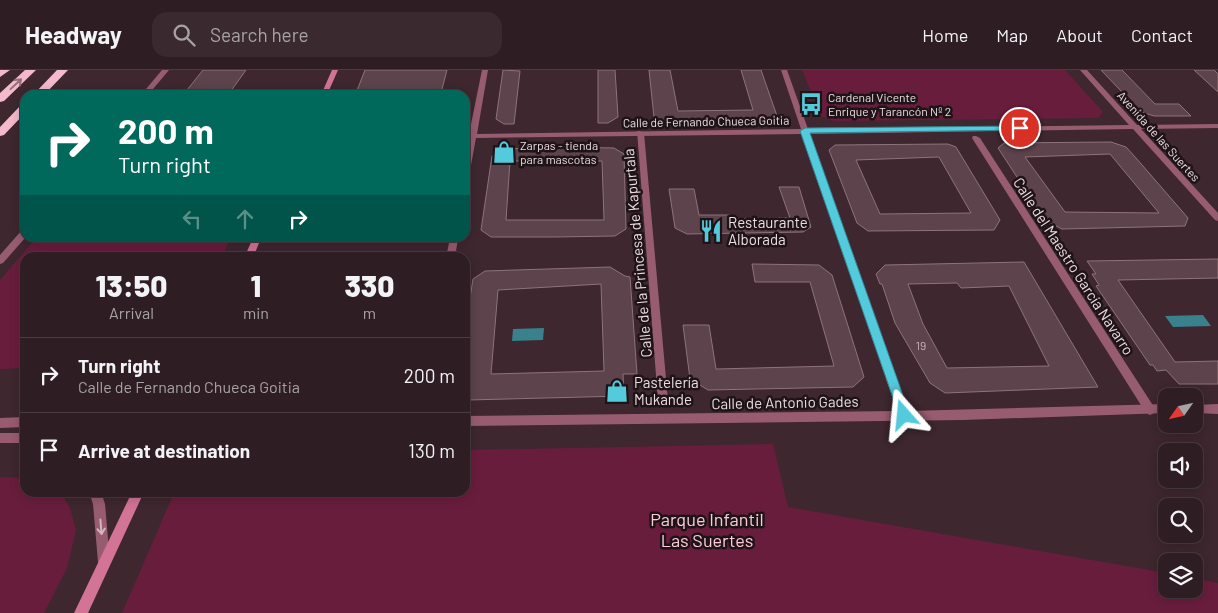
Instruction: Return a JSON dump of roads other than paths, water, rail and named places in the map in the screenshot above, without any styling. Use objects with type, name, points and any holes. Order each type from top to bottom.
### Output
[{"type":"highway","points":[[0,74],[5,70]]},
{"type":"highway","points":[[0,99],[31,70]]},
{"type":"highway","points":[[43,90],[63,70]]},
{"type":"highway","points":[[0,133],[20,113]]},
{"type":"main road","points":[[326,90],[336,70]]},
{"type":"main road","points":[[81,613],[136,497]]},
{"type":"street","points":[[148,90],[166,70]]},
{"type":"street","points":[[470,128],[485,70]]},
{"type":"street","points":[[784,70],[904,415]]},
{"type":"street","name":"Avenida de las Suertes","points":[[1083,70],[1218,218]]},
{"type":"street","name":"Calle de Fernando Chueca Goitia","points":[[470,136],[1218,126]]},
{"type":"street","name":"Calle de la Princesa de Kapurtala","points":[[640,133],[663,401]]},
{"type":"street","name":"Calle del Maestro García Navarro","points":[[976,138],[1150,410]]},
{"type":"street","points":[[0,261],[20,238]]},
{"type":"street","points":[[1203,409],[1218,409]]},
{"type":"street","name":"Calle de Antonio Gades","points":[[470,421],[963,415],[1158,410]]},
{"type":"street","points":[[0,423],[20,422]]},
{"type":"street","points":[[0,438],[20,438]]},
{"type":"street","points":[[97,497],[99,504],[104,562]]},
{"type":"water","points":[[1203,315],[1211,326],[1173,327],[1165,316]]},
{"type":"water","points":[[544,328],[543,340],[512,341],[513,329]]},
{"type":"place","name":"Cardenal Vicente Enrique y Tarancón Nº 2","points":[[811,104]]},
{"type":"place","name":"Zarpas - tienda para mascotas","points":[[504,152]]},
{"type":"place","name":"Restaurante Alborada","points":[[711,231]]},
{"type":"place","name":"Pastelería Mukande","points":[[617,391]]},
{"type":"park label","name":"Parque Infantil Las Suertes","points":[[707,529]]}]
